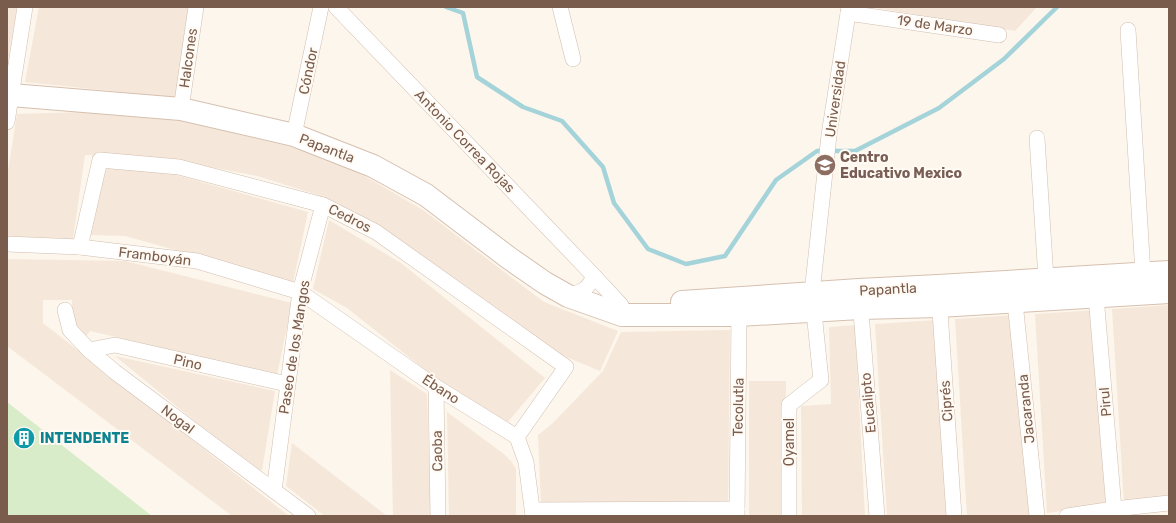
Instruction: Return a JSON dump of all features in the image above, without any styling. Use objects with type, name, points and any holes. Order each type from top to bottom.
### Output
[{"type":"street","points":[[7,122],[9,93],[25,7]]},
{"type":"street","name":"Halcones","points":[[181,109],[196,7]]},
{"type":"street","name":"Cóndor","points":[[294,136],[321,7]]},
{"type":"street","name":"Antonio Correa Rojas","points":[[336,7],[594,276],[617,310]]},
{"type":"street","points":[[560,7],[574,59]]},
{"type":"street","name":"19 de Marzo","points":[[848,10],[999,35]]},
{"type":"street","name":"Universidad","points":[[813,302],[830,135],[848,10]]},
{"type":"street","points":[[1128,30],[1143,274]]},
{"type":"street","name":"Papantla","points":[[9,93],[181,109],[294,136],[373,166],[426,195],[509,258],[545,283],[568,296],[617,310],[738,307],[860,299],[938,296],[1015,302],[1169,292]]},
{"type":"street","points":[[1037,138],[1046,279]]},
{"type":"street","name":"Cedros","points":[[80,247],[100,160],[179,167],[323,205],[376,232],[566,367],[517,437]]},
{"type":"street","name":"Paseo de los Mangos","points":[[274,491],[300,292],[323,205]]},
{"type":"street","name":"Framboyán","points":[[7,244],[80,247],[197,261],[300,292]]},
{"type":"street","name":"Papantla","points":[[938,296],[1046,279],[1169,272]]},
{"type":"street","points":[[568,296],[588,288],[594,276]]},
{"type":"street","name":"Ébano","points":[[300,292],[436,387],[517,437]]},
{"type":"street","name":"Ciprés","points":[[938,296],[954,516]]},
{"type":"street","name":"Pirul","points":[[1096,296],[1114,509]]},
{"type":"street","name":"Eucalipto","points":[[860,299],[877,516]]},
{"type":"street","name":"Oyamel","points":[[789,516],[789,405],[821,380],[813,302]]},
{"type":"street","name":"Jacaranda","points":[[1015,302],[1037,516]]},
{"type":"street","name":"Tecolutla","points":[[737,513],[738,307]]},
{"type":"street","name":"Nogal","points":[[65,310],[70,330],[89,350],[115,372],[308,516]]},
{"type":"street","name":"Pino","points":[[89,350],[115,345],[288,384]]},
{"type":"street","name":"Caoba","points":[[436,387],[438,516]]},
{"type":"street","points":[[517,437],[526,462],[533,513],[737,513]]},
{"type":"street","points":[[1067,516],[1169,503]]},
{"type":"shaded area","points":[[7,7],[17,7],[7,67]]},
{"type":"shaded area","points":[[39,7],[202,7],[187,99],[25,82]]},
{"type":"shaded area","points":[[870,7],[1037,7],[1015,31]]},
{"type":"shaded area","points":[[116,111],[163,115],[323,155],[363,175],[423,210],[544,302],[618,331],[600,371],[530,342],[410,247],[318,195],[257,176],[163,158],[85,155],[73,239],[7,239],[7,177],[17,114]]},
{"type":"shaded area","points":[[99,167],[159,170],[308,212],[293,283],[125,236],[89,235]]},
{"type":"shaded area","points":[[329,220],[401,263],[545,378],[501,430],[347,308],[313,289]]},
{"type":"shaded area","points":[[7,259],[125,261],[292,303],[277,375],[90,331],[84,339],[71,333],[72,300],[43,300],[43,323],[289,516],[232,516],[7,346]]},
{"type":"shaded area","points":[[1169,305],[1169,498],[1124,504],[1112,309]]},
{"type":"shaded area","points":[[1096,310],[1108,505],[1047,513],[1035,314]]},
{"type":"shaded area","points":[[1016,315],[1029,516],[967,516],[955,319]]},
{"type":"shaded area","points":[[936,320],[948,516],[887,516],[875,324]]},
{"type":"shaded area","points":[[855,325],[865,516],[802,516],[801,406],[831,404],[829,327]]},
{"type":"shaded area","points":[[730,330],[728,507],[541,505],[538,435],[552,424],[603,371],[621,332]]},
{"type":"shaded area","points":[[115,356],[275,391],[262,470],[257,472]]},
{"type":"shaded area","points":[[390,370],[427,394],[431,516],[393,516]]},
{"type":"shaded area","points":[[749,381],[786,381],[785,516],[749,516]]},
{"type":"shaded area","points":[[447,412],[504,454],[511,461],[516,469],[516,516],[449,516]]},
{"type":"shaded area","points":[[292,443],[387,516],[325,516],[286,486]]},
{"type":"green space","points":[[7,402],[152,516],[7,516]]},
{"type":"waterway","points":[[446,7],[463,13],[477,77],[523,107],[562,121],[603,167],[614,203],[648,249],[686,264],[725,256],[776,180],[817,151],[855,151],[939,108],[1004,59],[1057,7]]},
{"type":"place","name":"Centro Educativo Mexico","points":[[825,165]]},
{"type":"place","name":"INTENDENTE","points":[[24,438]]}]
